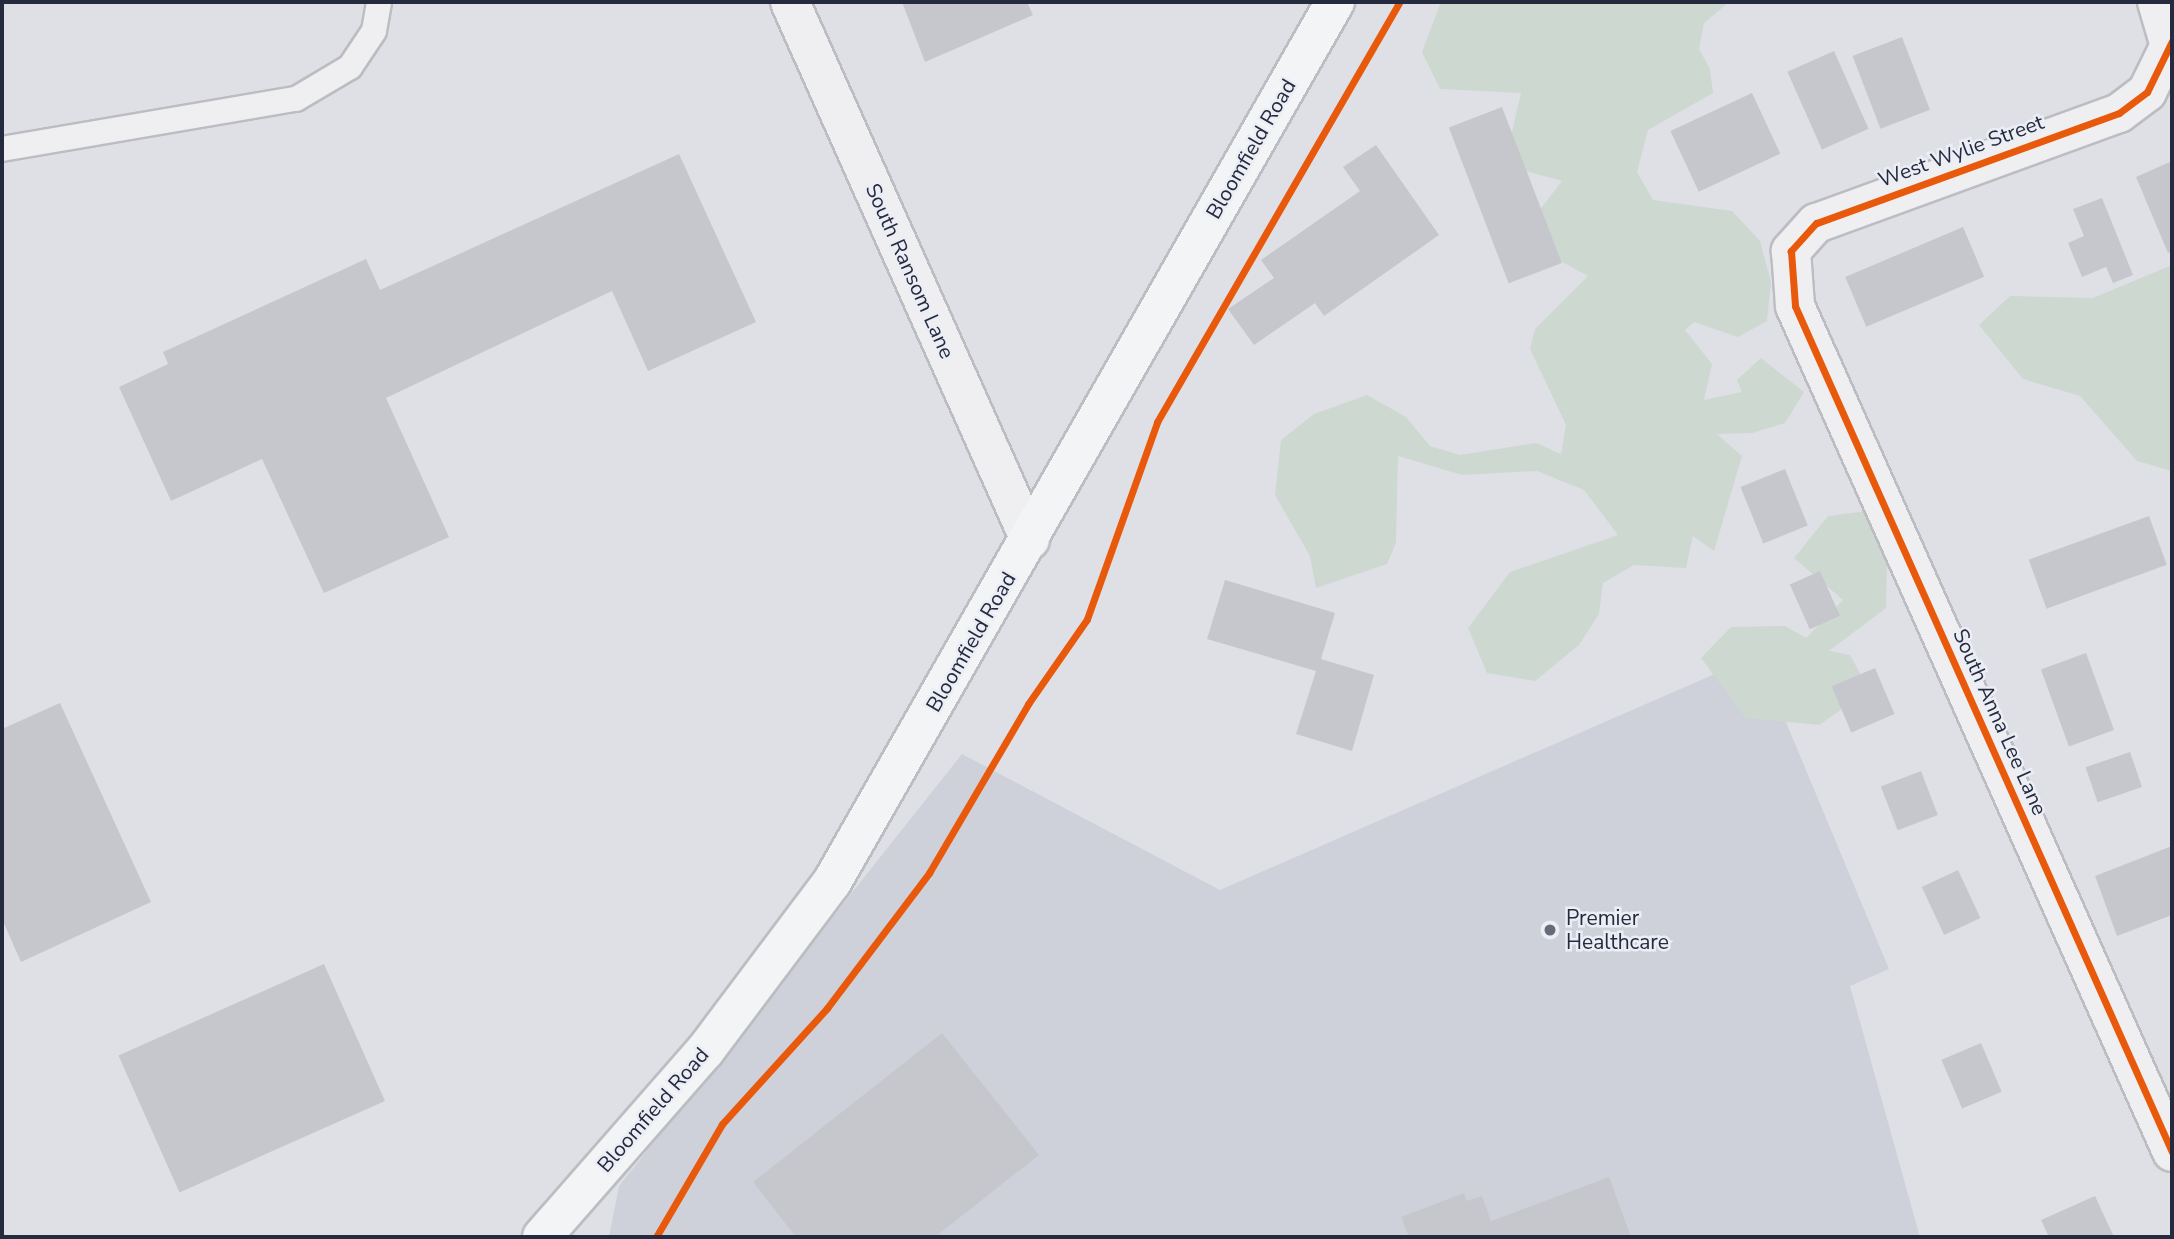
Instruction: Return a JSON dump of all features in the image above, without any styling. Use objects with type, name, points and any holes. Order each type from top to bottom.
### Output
[{"type":"main road","name":"Bloomfield Road","points":[[542,1237],[705,1051],[832,882],[1030,540],[1335,2]]},
{"type":"street","name":"South Ransom Lane","points":[[790,2],[1030,540]]},
{"type":"street","points":[[2157,2],[2171,46]]},
{"type":"street","name":"West Wylie Street","points":[[1795,306],[1791,251],[1816,223],[2119,113],[2147,92],[2171,46]]},
{"type":"street","name":"South Anna Lee Lane","points":[[1795,306],[2172,1152]]},
{"type":"lane","points":[[2,149],[296,99],[350,67],[374,31],[379,2]]},
{"type":"shaded area","points":[[1441,2],[1729,2],[1704,23],[1699,49],[1710,69],[1713,93],[1648,130],[1637,172],[1653,200],[1732,211],[1760,241],[1771,282],[1767,321],[1738,337],[1694,322],[1685,330],[1712,364],[1704,400],[1742,392],[1737,380],[1761,358],[1804,392],[1785,423],[1752,433],[1717,434],[1742,456],[1714,551],[1693,536],[1686,568],[1634,565],[1603,583],[1599,614],[1579,645],[1535,681],[1487,673],[1468,628],[1510,572],[1618,535],[1584,490],[1537,471],[1462,475],[1398,456],[1396,543],[1387,564],[1316,588],[1310,556],[1275,495],[1281,440],[1314,414],[1367,395],[1406,417],[1430,446],[1460,455],[1536,443],[1561,454],[1566,425],[1530,349],[1535,329],[1588,276],[1518,238],[1562,181],[1504,165],[1521,93],[1440,89],[1422,52]]},
{"type":"shaded area","points":[[2172,265],[2172,471],[2137,461],[2080,396],[2023,379],[1979,325],[2010,296],[2093,298]]},
{"type":"shaded area","points":[[1867,511],[1887,559],[1886,608],[1829,651],[1850,655],[1869,690],[1819,725],[1746,718],[1701,658],[1731,627],[1785,626],[1806,638],[1843,600],[1794,558],[1828,516]]},
{"type":"shaded area","points":[[1758,655],[1889,969],[1850,986],[1920,1237],[609,1237],[619,1186],[962,754],[1220,890]]},
{"type":"building","points":[[902,2],[1027,2],[1033,15],[925,62]]},
{"type":"building","points":[[1902,37],[1930,110],[1880,129],[1853,56]]},
{"type":"building","points":[[1834,51],[1869,129],[1822,149],[1787,72]]},
{"type":"building","points":[[1752,93],[1780,154],[1699,192],[1670,131]]},
{"type":"building","points":[[1502,107],[1562,263],[1509,283],[1449,127]]},
{"type":"building","points":[[1376,145],[1439,235],[1324,316],[1315,303],[1254,345],[1228,309],[1274,278],[1261,260],[1360,191],[1343,167]]},
{"type":"building","points":[[679,154],[756,322],[648,371],[612,291],[386,398],[449,537],[324,593],[262,459],[171,501],[119,387],[168,364],[163,352],[366,259],[380,290]]},
{"type":"building","points":[[2172,161],[2172,251],[2168,253],[2136,177]]},
{"type":"building","points":[[2102,198],[2133,275],[2113,283],[2106,267],[2082,277],[2068,243],[2084,236],[2073,209]]},
{"type":"building","points":[[1963,227],[1984,277],[1866,327],[1845,277]]},
{"type":"building","points":[[1785,469],[1808,526],[1763,544],[1740,487]]},
{"type":"building","points":[[2149,516],[2167,565],[2047,609],[2029,560]]},
{"type":"building","points":[[1820,571],[1840,616],[1810,629],[1790,584]]},
{"type":"building","points":[[1225,580],[1335,613],[1321,659],[1374,675],[1352,751],[1296,734],[1316,671],[1207,639]]},
{"type":"building","points":[[2086,653],[2114,730],[2069,746],[2041,669]]},
{"type":"building","points":[[1875,668],[1895,714],[1851,732],[1832,686]]},
{"type":"building","points":[[60,703],[151,902],[21,962],[2,919],[2,729]]},
{"type":"building","points":[[2130,752],[2142,787],[2098,802],[2086,767]]},
{"type":"building","points":[[1921,771],[1938,815],[1898,830],[1881,786]]},
{"type":"building","points":[[2172,846],[2172,915],[2117,936],[2095,876]]},
{"type":"building","points":[[1958,870],[1980,918],[1944,935],[1922,887]]},
{"type":"building","points":[[324,964],[385,1101],[179,1193],[118,1056]]},
{"type":"building","points":[[942,1033],[1039,1155],[935,1237],[796,1237],[753,1182]]},
{"type":"building","points":[[1981,1043],[2002,1092],[1962,1109],[1941,1060]]},
{"type":"building","points":[[1609,1177],[1631,1237],[1409,1237],[1401,1217],[1464,1193],[1466,1201],[1482,1196],[1491,1221]]},
{"type":"building","points":[[2095,1196],[2114,1237],[2049,1237],[2041,1220]]},
{"type":"cycle path","points":[[656,1237],[722,1124],[827,1008],[929,873],[1028,704],[1087,619],[1157,422],[1399,2]]},
{"type":"cycle path","points":[[2172,41],[2147,92],[2119,113],[1816,223],[1791,251],[1795,306],[2172,1152]]},
{"type":"place","name":"Premier Healthcare","points":[[1550,930]]}]
